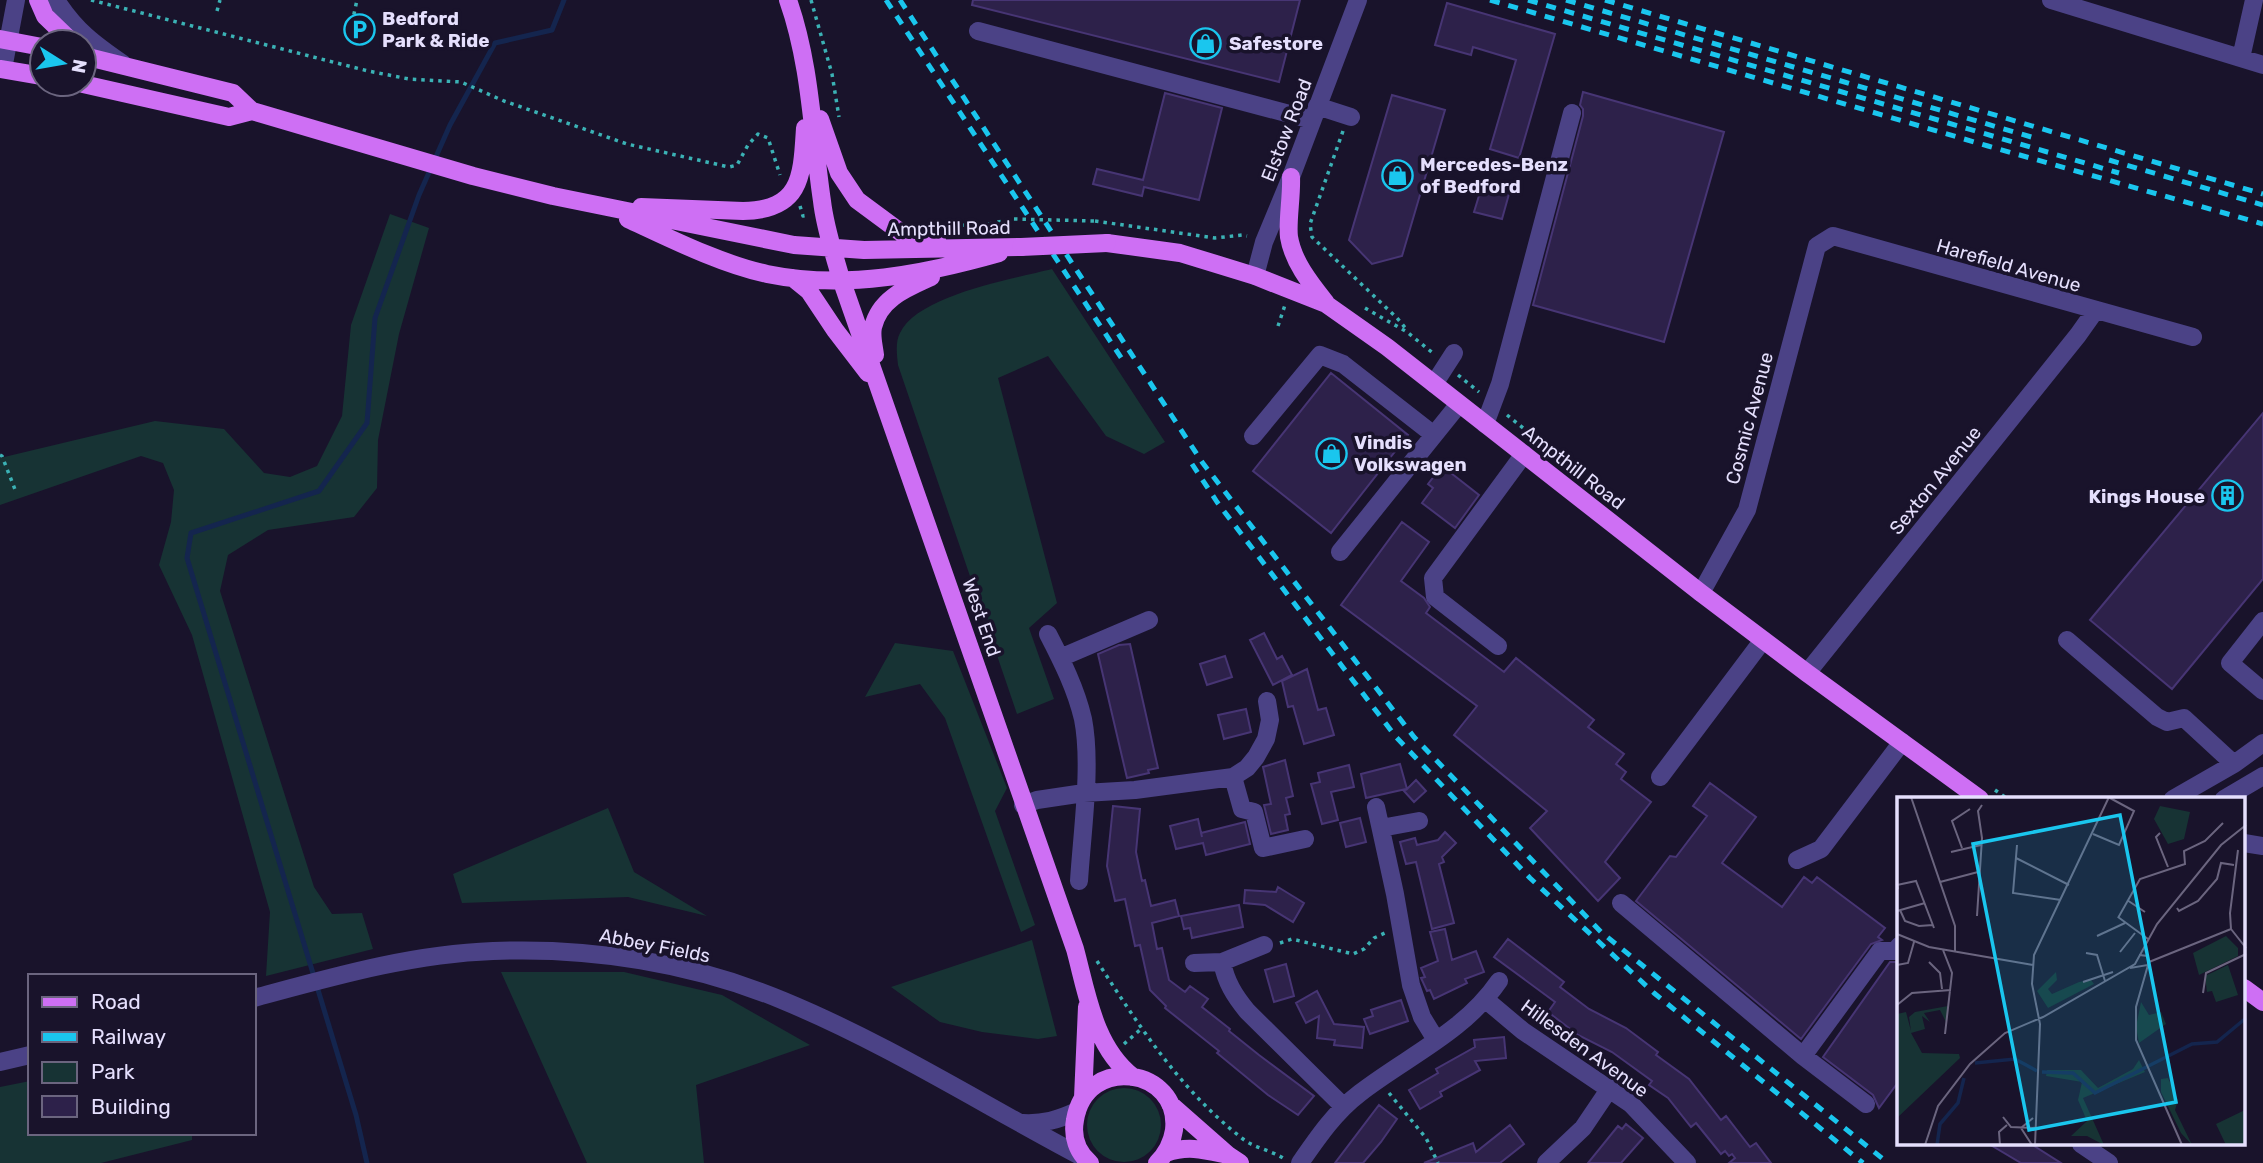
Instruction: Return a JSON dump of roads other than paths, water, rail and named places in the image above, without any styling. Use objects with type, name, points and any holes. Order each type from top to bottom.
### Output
[{"type":"main road","points":[[37,0],[45,16],[56,28]]},
{"type":"main road","name":"Ampthill Road","points":[[788,0],[808,85],[821,199],[833,249],[1021,247],[1107,243],[1180,253],[1255,276],[1326,304],[1387,347],[1763,640],[1977,797]]},
{"type":"main road","points":[[4,40],[28,44]]},
{"type":"main road","points":[[98,57],[233,93],[252,111],[473,176],[603,207],[793,245],[833,249]]},
{"type":"main road","points":[[1,69],[28,74]]},
{"type":"main road","points":[[603,207],[757,211],[775,207],[792,194],[800,175],[808,85]]},
{"type":"main road","name":"Ampthill Road","points":[[808,85],[839,173],[850,192],[864,206],[903,234],[918,238],[1021,247]]},
{"type":"main road","points":[[98,87],[229,117],[252,111]]},
{"type":"main road","points":[[1291,177],[1289,237],[1296,259],[1326,304]]},
{"type":"main road","points":[[603,207],[665,236],[736,264],[793,278],[884,278],[962,264],[1021,247]]},
{"type":"main road","name":"West End","points":[[833,249],[841,279],[1075,949],[1088,1000],[1111,1056],[1133,1077],[1159,1089],[1170,1104],[1234,1159]]},
{"type":"main road","points":[[879,386],[873,327],[889,299],[902,290],[962,264]]},
{"type":"main road","points":[[793,278],[810,291],[835,330],[879,386]]},
{"type":"main road","points":[[2246,989],[2263,1002]]},
{"type":"main road","name":"West End","points":[[1087,1161],[1074,1137],[1080,1104],[1088,1000]]},
{"type":"main road","points":[[1080,1104],[1096,1084],[1104,1079],[1122,1075],[1133,1077]]},
{"type":"main road","points":[[1161,1158],[1173,1134],[1170,1104]]},
{"type":"main road","points":[[1161,1158],[1180,1148],[1189,1147],[1234,1159]]},
{"type":"street","points":[[1,69],[4,40],[16,0]]},
{"type":"street","points":[[56,0],[81,33],[123,64]]},
{"type":"street","name":"Elstow Road","points":[[1255,276],[1264,242],[1358,0]]},
{"type":"street","points":[[2051,0],[2263,65]]},
{"type":"street","points":[[2241,58],[2255,0]]},
{"type":"street","points":[[978,31],[1315,113],[1348,117]]},
{"type":"street","points":[[1485,424],[1500,384],[1572,113]]},
{"type":"street","name":"Harefield Avenue","points":[[1817,246],[1833,236],[2193,337]]},
{"type":"street","name":"Cosmic Avenue","points":[[1701,593],[1746,510],[1817,246]]},
{"type":"street","name":"Sexton Avenue","points":[[1807,673],[2095,311]]},
{"type":"street","points":[[1253,436],[1320,355],[1343,365],[1434,435]]},
{"type":"street","points":[[1434,384],[1450,359]]},
{"type":"street","points":[[1340,552],[1459,404]]},
{"type":"street","points":[[1498,646],[1435,597],[1433,578],[1524,454]]},
{"type":"street","points":[[1060,658],[1149,620]]},
{"type":"street","points":[[2263,621],[2230,663],[2263,691]]},
{"type":"street","points":[[1048,634],[1069,674],[1083,718],[1087,754],[1079,881]]},
{"type":"street","points":[[1660,777],[1763,640]]},
{"type":"street","points":[[2067,640],[2157,717],[2167,722],[2184,718],[2234,764]]},
{"type":"street","points":[[1023,805],[1037,800],[1084,793],[1135,790],[1233,777],[1247,768],[1266,739],[1270,720],[1267,701]]},
{"type":"street","points":[[1797,860],[1821,849],[1902,742]]},
{"type":"street","points":[[2176,797],[2234,764],[2263,743]]},
{"type":"street","points":[[2227,797],[2263,776]]},
{"type":"street","points":[[1233,777],[1242,809],[1254,812],[1263,848],[1305,839]]},
{"type":"street","points":[[1376,807],[1411,985],[1422,1017],[1436,1040]]},
{"type":"street","points":[[1381,828],[1419,821]]},
{"type":"street","points":[[1622,903],[1803,1056],[1866,1104]]},
{"type":"street","points":[[1194,962],[1222,961],[1264,945]]},
{"type":"street","points":[[1803,1056],[1880,951],[1895,951],[1897,948]]},
{"type":"street","name":"Abbey Fields","points":[[258,996],[350,972],[429,957],[491,951],[593,954],[666,965],[753,989],[805,1010],[886,1049],[1087,1161]]},
{"type":"street","points":[[1222,961],[1233,994],[1247,1011],[1344,1107]]},
{"type":"street","points":[[1300,1163],[1327,1125],[1344,1107],[1460,1025],[1486,1000],[1499,981]]},
{"type":"street","name":"Hillesden Avenue","points":[[1486,1000],[1523,1031],[1631,1104],[1687,1163]]},
{"type":"street","points":[[0,1062],[28,1055]]},
{"type":"street","points":[[1546,1163],[1583,1128],[1610,1088]]},
{"type":"street","points":[[1019,1123],[1041,1124],[1057,1120],[1080,1104]]},
{"type":"street","points":[[2084,1146],[2109,1163]]},
{"type":"waterway","points":[[367,1163],[356,1115],[187,558],[191,533],[319,491],[367,423],[375,318],[419,195],[450,125],[495,43],[552,30],[564,0]]},
{"type":"railway","points":[[886,0],[1124,362]]},
{"type":"railway","points":[[900,0],[1202,462],[1414,737],[1601,932],[1888,1163]]},
{"type":"railway","points":[[1490,0],[2263,224]]},
{"type":"railway","points":[[1528,0],[2119,173]]},
{"type":"railway","points":[[1566,0],[2038,139]]},
{"type":"railway","points":[[1605,0],[2263,194]]},
{"type":"railway","points":[[2109,160],[2263,205]]},
{"type":"railway","points":[[1192,464],[1217,502],[1396,737],[1530,878],[1654,993],[1863,1163]]},
{"type":"place","name":"Bedford Park & Ride","points":[[359,29]]},
{"type":"place","name":"Safestore","points":[[1206,43]]},
{"type":"place","name":"Mercedes-Benz of Bedford","points":[[1397,175]]},
{"type":"place","name":"Vindis Volkswagen","points":[[1331,453]]},
{"type":"place","name":"Kings House","points":[[2228,496]]}]
